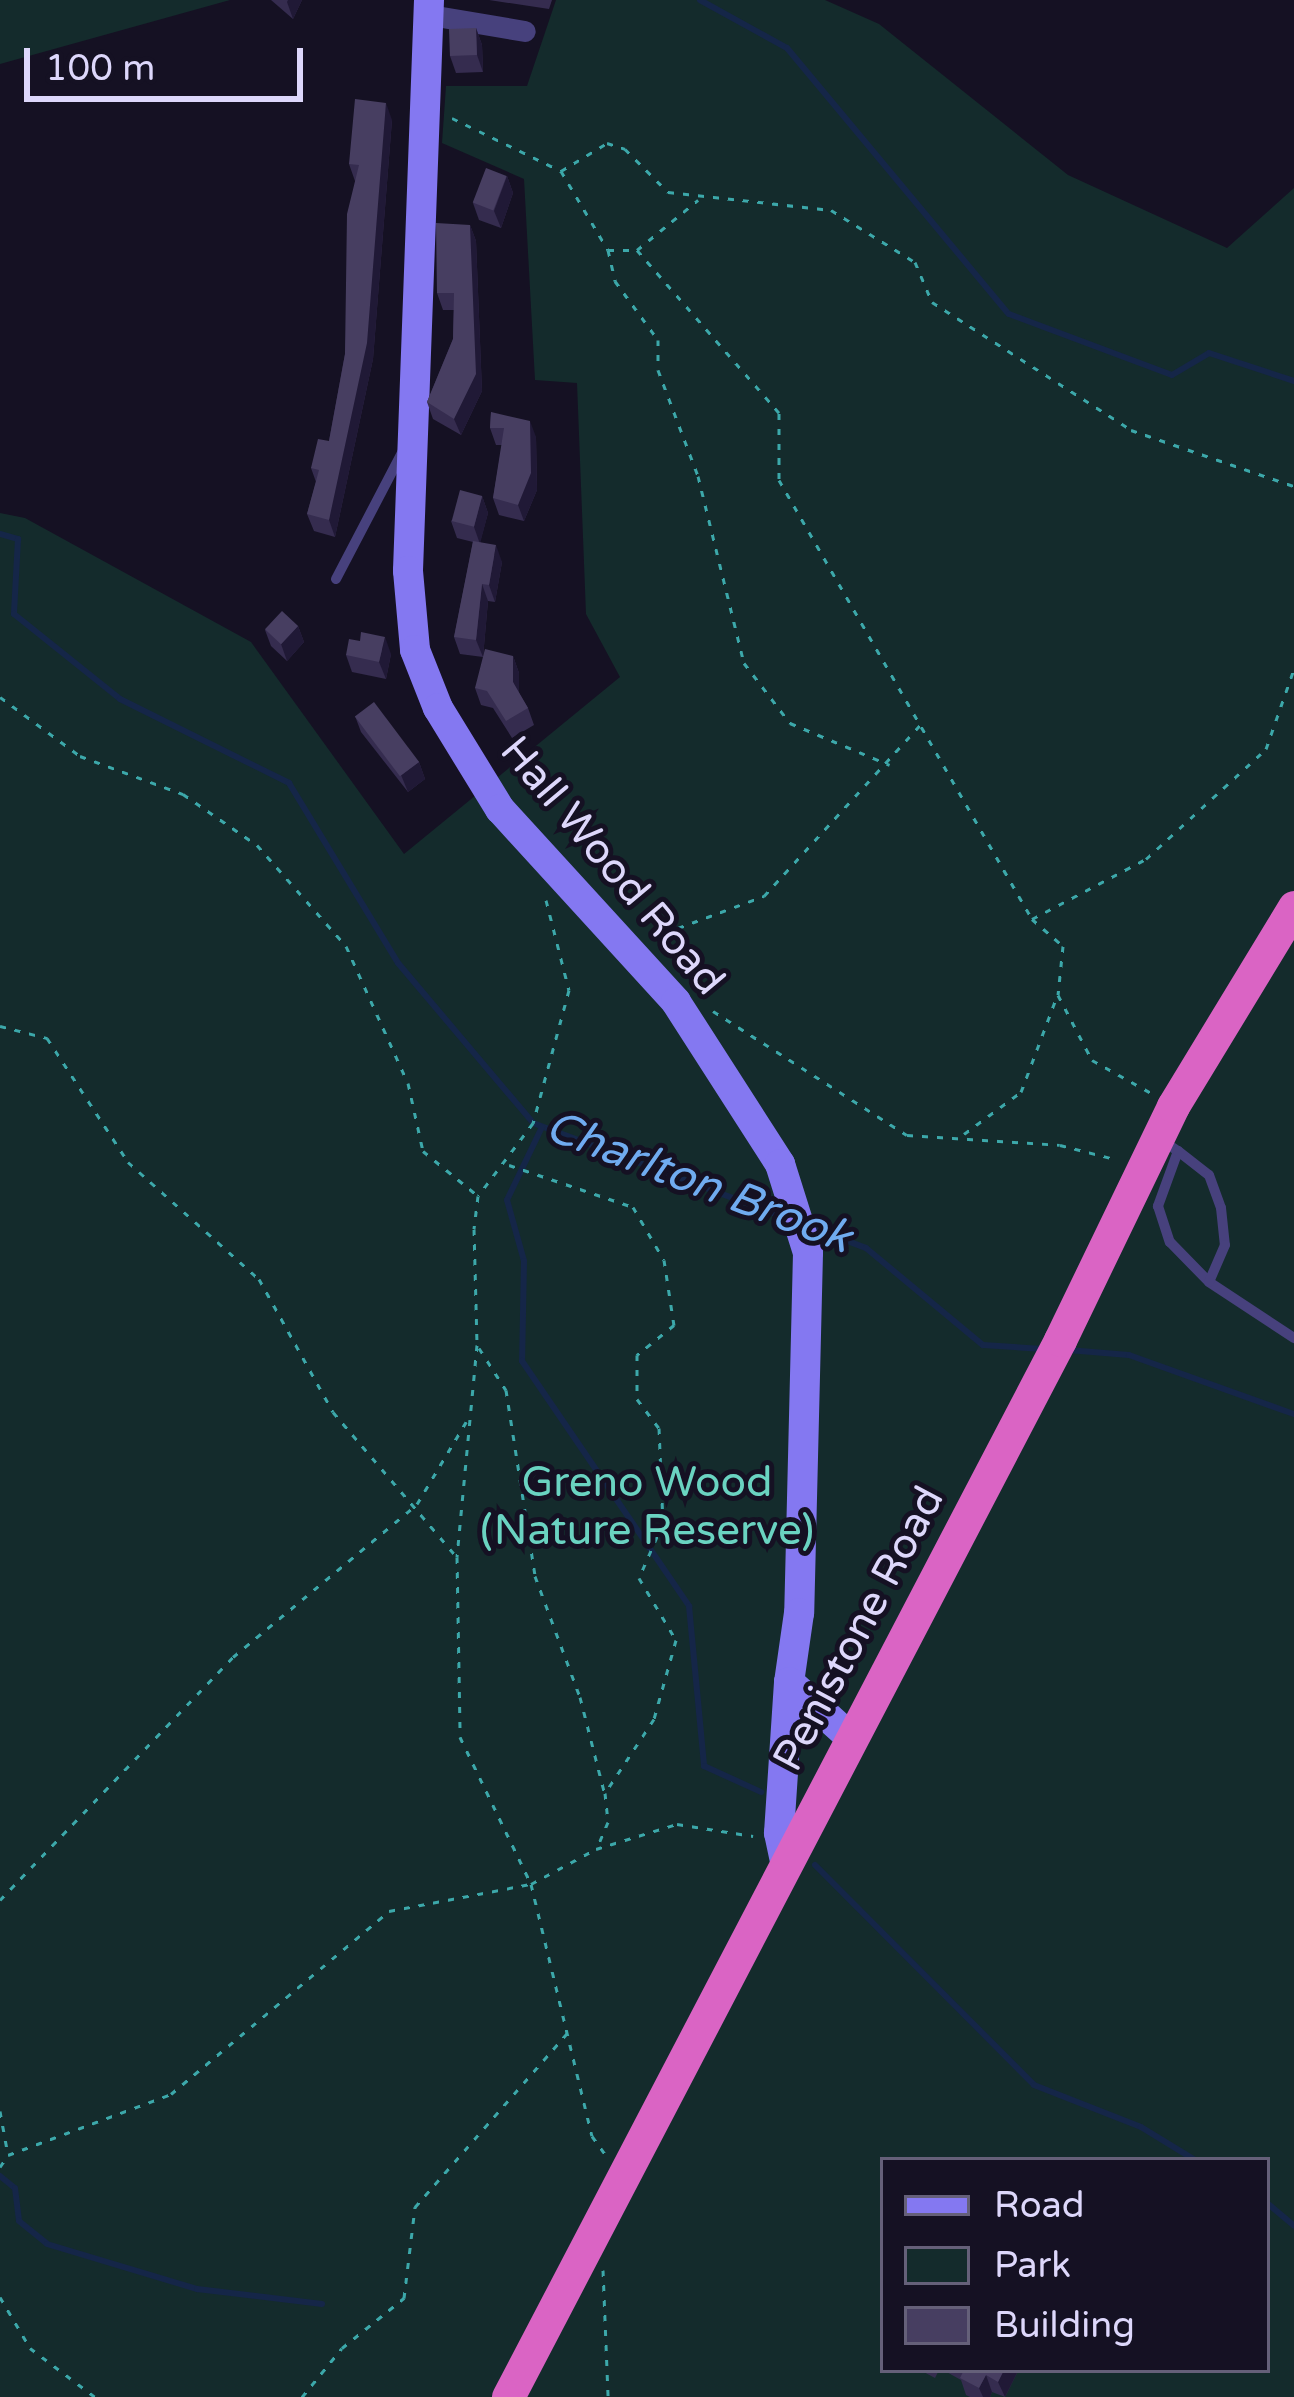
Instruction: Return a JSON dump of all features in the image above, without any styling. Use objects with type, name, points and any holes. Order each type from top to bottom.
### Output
[{"type":"highway","name":"Penistone Road","points":[[508,2397],[782,1849],[852,1739],[1161,1152],[1173,1106],[1294,907]]},
{"type":"main road","name":"Hall Wood Road","points":[[429,7],[429,115],[409,603],[424,682],[490,794],[676,1002],[780,1163],[808,1253],[799,1613],[789,1682],[782,1849]]},
{"type":"main road","points":[[789,1682],[852,1739]]},
{"type":"street","points":[[429,7],[525,31]]},
{"type":"lane","points":[[336,579],[396,451],[414,443]]},
{"type":"lane","points":[[1209,1282],[1225,1245],[1221,1208],[1209,1175],[1161,1152],[1158,1206],[1170,1242],[1209,1282],[1294,1338]]},
{"type":"path","points":[[429,115],[453,118],[561,170],[608,250],[615,281],[658,340],[658,370],[698,476],[744,663],[790,723],[890,765]]},
{"type":"path","points":[[561,170],[608,143],[625,149],[668,192],[831,210],[915,262],[932,302],[1131,430],[1294,486]]},
{"type":"path","points":[[608,250],[638,250],[700,199]]},
{"type":"path","points":[[638,250],[779,413],[779,480],[923,722],[1032,919],[1063,946],[1058,995],[1021,1092],[963,1135]]},
{"type":"path","points":[[1032,919],[1146,859],[1266,749],[1294,669]]},
{"type":"path","points":[[0,697],[80,756],[183,794],[257,845],[346,946],[408,1082],[423,1151],[478,1196]]},
{"type":"path","points":[[644,964],[678,928],[764,896],[890,765],[923,722]]},
{"type":"path","points":[[542,857],[569,990],[532,1123],[508,1164],[478,1196],[477,1345],[457,1557],[460,1737],[531,1884],[592,2137],[621,2174]]},
{"type":"path","points":[[1058,995],[1092,1060],[1173,1106]]},
{"type":"path","points":[[676,1002],[696,1001],[907,1135],[963,1135],[1161,1152]]},
{"type":"path","points":[[0,1026],[47,1037],[128,1162],[259,1279],[332,1412],[417,1504],[457,1557]]},
{"type":"path","points":[[508,1164],[633,1207],[664,1260],[674,1325],[637,1355],[637,1399],[659,1428],[663,1523],[639,1578],[676,1640],[654,1719],[605,1792]]},
{"type":"path","points":[[477,1345],[506,1390],[535,1576],[580,1697],[605,1792],[608,1822],[596,1849]]},
{"type":"path","points":[[0,1900],[233,1658],[417,1504],[467,1420]]},
{"type":"path","points":[[0,2167],[8,2155],[171,2094],[389,1911],[531,1884],[596,1849],[677,1824],[749,1837],[782,1849]]},
{"type":"path","points":[[302,2397],[342,2348],[404,2299],[415,2207],[569,2030]]},
{"type":"path","points":[[0,2111],[8,2155]]},
{"type":"path","points":[[592,2231],[602,2238],[608,2397]]},
{"type":"path","points":[[0,2297],[30,2348],[94,2397]]},
{"type":"green space","points":[[0,0],[230,0],[0,64]]},
{"type":"green space","name":"Greno Wood (Nature Reserve)","points":[[556,0],[825,0],[879,24],[1068,175],[1227,248],[1294,188],[1294,2397],[0,2397],[0,513],[25,518],[251,642],[404,854],[620,677],[586,614],[577,383],[535,380],[524,179],[442,143],[446,86],[527,86]]},
{"type":"building","points":[[476,28],[477,55],[450,56],[449,29]]},
{"type":"building","points":[[355,99],[386,103],[367,343],[329,520],[307,514],[319,470],[311,468],[318,439],[329,441],[345,354],[347,214],[359,165],[349,164]]},
{"type":"building","points":[[486,168],[507,176],[493,210],[473,203]]},
{"type":"building","points":[[436,223],[470,225],[476,374],[454,419],[427,402],[453,339],[454,293],[437,293]]},
{"type":"building","points":[[491,412],[530,421],[531,473],[518,505],[493,498],[504,428],[490,428]]},
{"type":"building","points":[[460,490],[482,496],[474,527],[452,521]]},
{"type":"building","points":[[473,541],[496,545],[489,585],[482,584],[476,640],[454,637]]},
{"type":"building","points":[[282,611],[298,626],[281,644],[265,629]]},
{"type":"building","points":[[361,632],[385,637],[379,662],[346,655],[349,639],[360,641]]},
{"type":"building","points":[[485,649],[513,656],[513,682],[528,708],[506,721],[487,691],[475,688]]},
{"type":"building","points":[[374,702],[419,762],[400,776],[355,716]]},
{"type":"building","points":[[962,2373],[1002,2373],[998,2382],[986,2375],[979,2388],[960,2378]]},
{"type":"waterway","points":[[700,0],[787,48],[1009,314],[1172,375],[1209,353],[1294,381]]},
{"type":"waterway","name":"Charlton Brook","points":[[0,534],[18,539],[14,614],[120,699],[289,783],[398,963],[533,1123],[783,1217]]},
{"type":"waterway","points":[[542,1127],[507,1200],[524,1261],[522,1361],[689,1606],[704,1766],[761,1792]]},
{"type":"waterway","name":"Charlton Brook","points":[[813,1228],[866,1248],[983,1345],[1043,1349]]},
{"type":"waterway","name":"Charlton Brook","points":[[1068,1350],[1129,1355],[1294,1414]]},
{"type":"waterway","points":[[815,1865],[1034,2085],[1141,2127],[1190,2157]]},
{"type":"waterway","points":[[0,2176],[15,2188],[19,2221],[47,2244],[197,2289],[322,2304]]},
{"type":"waterway","points":[[1270,2206],[1294,2226]]}]
